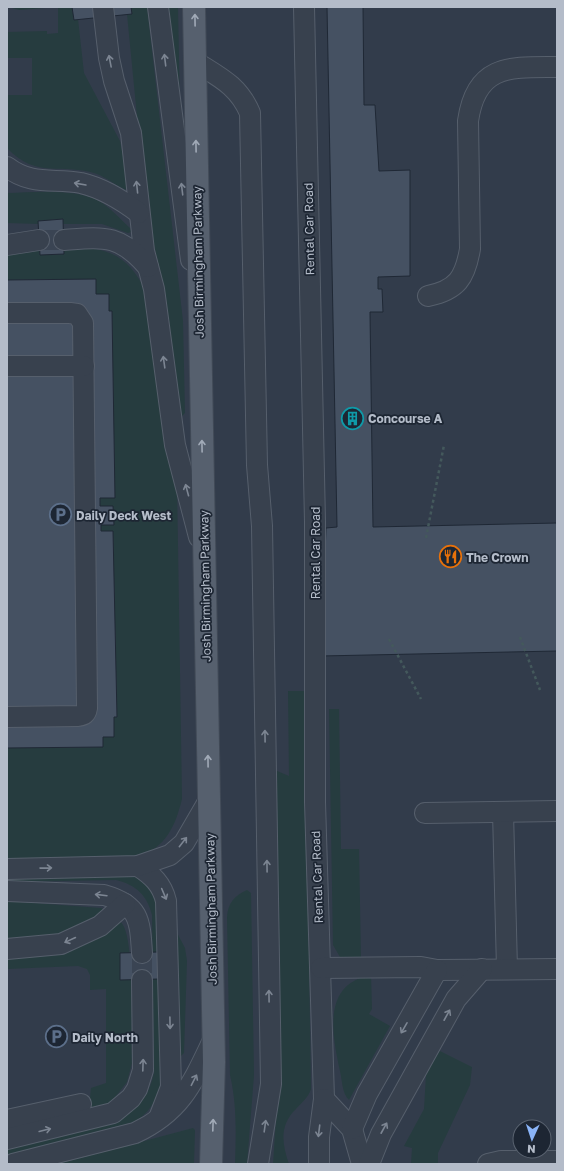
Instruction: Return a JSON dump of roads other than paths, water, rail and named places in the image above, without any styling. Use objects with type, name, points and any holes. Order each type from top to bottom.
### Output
[{"type":"main road","name":"Josh Birmingham Parkway","points":[[194,7],[214,1038],[211,1164]]},
{"type":"lane","points":[[103,7],[109,58],[114,81],[131,133],[139,213],[148,267],[154,290],[175,445],[204,555]]},
{"type":"lane","points":[[158,7],[199,325]]},
{"type":"lane","name":"Rental Car Road","points":[[304,7],[316,522],[315,809],[324,1099],[319,1137],[319,1164]]},
{"type":"lane","points":[[194,61],[230,84],[244,99],[250,113],[257,465],[262,526],[271,1084],[258,1164]]},
{"type":"lane","points":[[428,296],[444,293],[453,287],[462,277],[468,263],[470,249],[468,121],[471,102],[474,96],[478,89],[492,76],[505,70],[520,67],[557,67]]},
{"type":"lane","points":[[11,173],[30,179],[81,183],[102,190],[124,202],[139,213]]},
{"type":"lane","points":[[7,230],[39,235],[7,245]]},
{"type":"lane","points":[[63,235],[104,238],[123,245],[138,255],[148,267]]},
{"type":"lane","points":[[7,314],[77,314],[84,323],[86,712],[83,716],[7,717]]},
{"type":"lane","points":[[7,366],[84,366]]},
{"type":"lane","points":[[7,869],[138,866],[170,855],[184,842],[209,800]]},
{"type":"lane","points":[[425,813],[557,811]]},
{"type":"lane","points":[[503,812],[507,970]]},
{"type":"lane","points":[[138,866],[150,873],[158,882],[166,901],[171,1086],[159,1118]]},
{"type":"lane","points":[[7,891],[104,895],[126,904],[139,918],[142,952]]},
{"type":"lane","points":[[7,949],[61,944],[100,926],[126,904]]},
{"type":"lane","points":[[321,968],[421,967],[437,970],[557,969]]},
{"type":"lane","points":[[369,1164],[380,1134],[456,999],[482,969]]},
{"type":"lane","points":[[352,1129],[367,1094],[437,970]]},
{"type":"lane","points":[[7,1139],[113,1113],[131,1098],[137,1089],[143,1070],[142,980]]},
{"type":"lane","points":[[13,1164],[135,1133],[150,1126],[174,1108],[185,1095],[194,1082],[214,1038]]},
{"type":"lane","points":[[324,1099],[352,1129],[362,1164]]},
{"type":"lane","points":[[7,1120],[81,1104]]},
{"type":"lane","points":[[488,1164],[501,1161],[557,1161]]},
{"type":"tunnel","points":[[39,240],[64,240]]},
{"type":"tunnel","points":[[142,953],[142,980]]},
{"type":"place","name":"Concourse A","points":[[353,418]]},
{"type":"place","name":"Daily Deck West","points":[[60,515]]},
{"type":"place","name":"The Crown","points":[[451,557]]},
{"type":"place","name":"Daily North","points":[[56,1037]]}]
